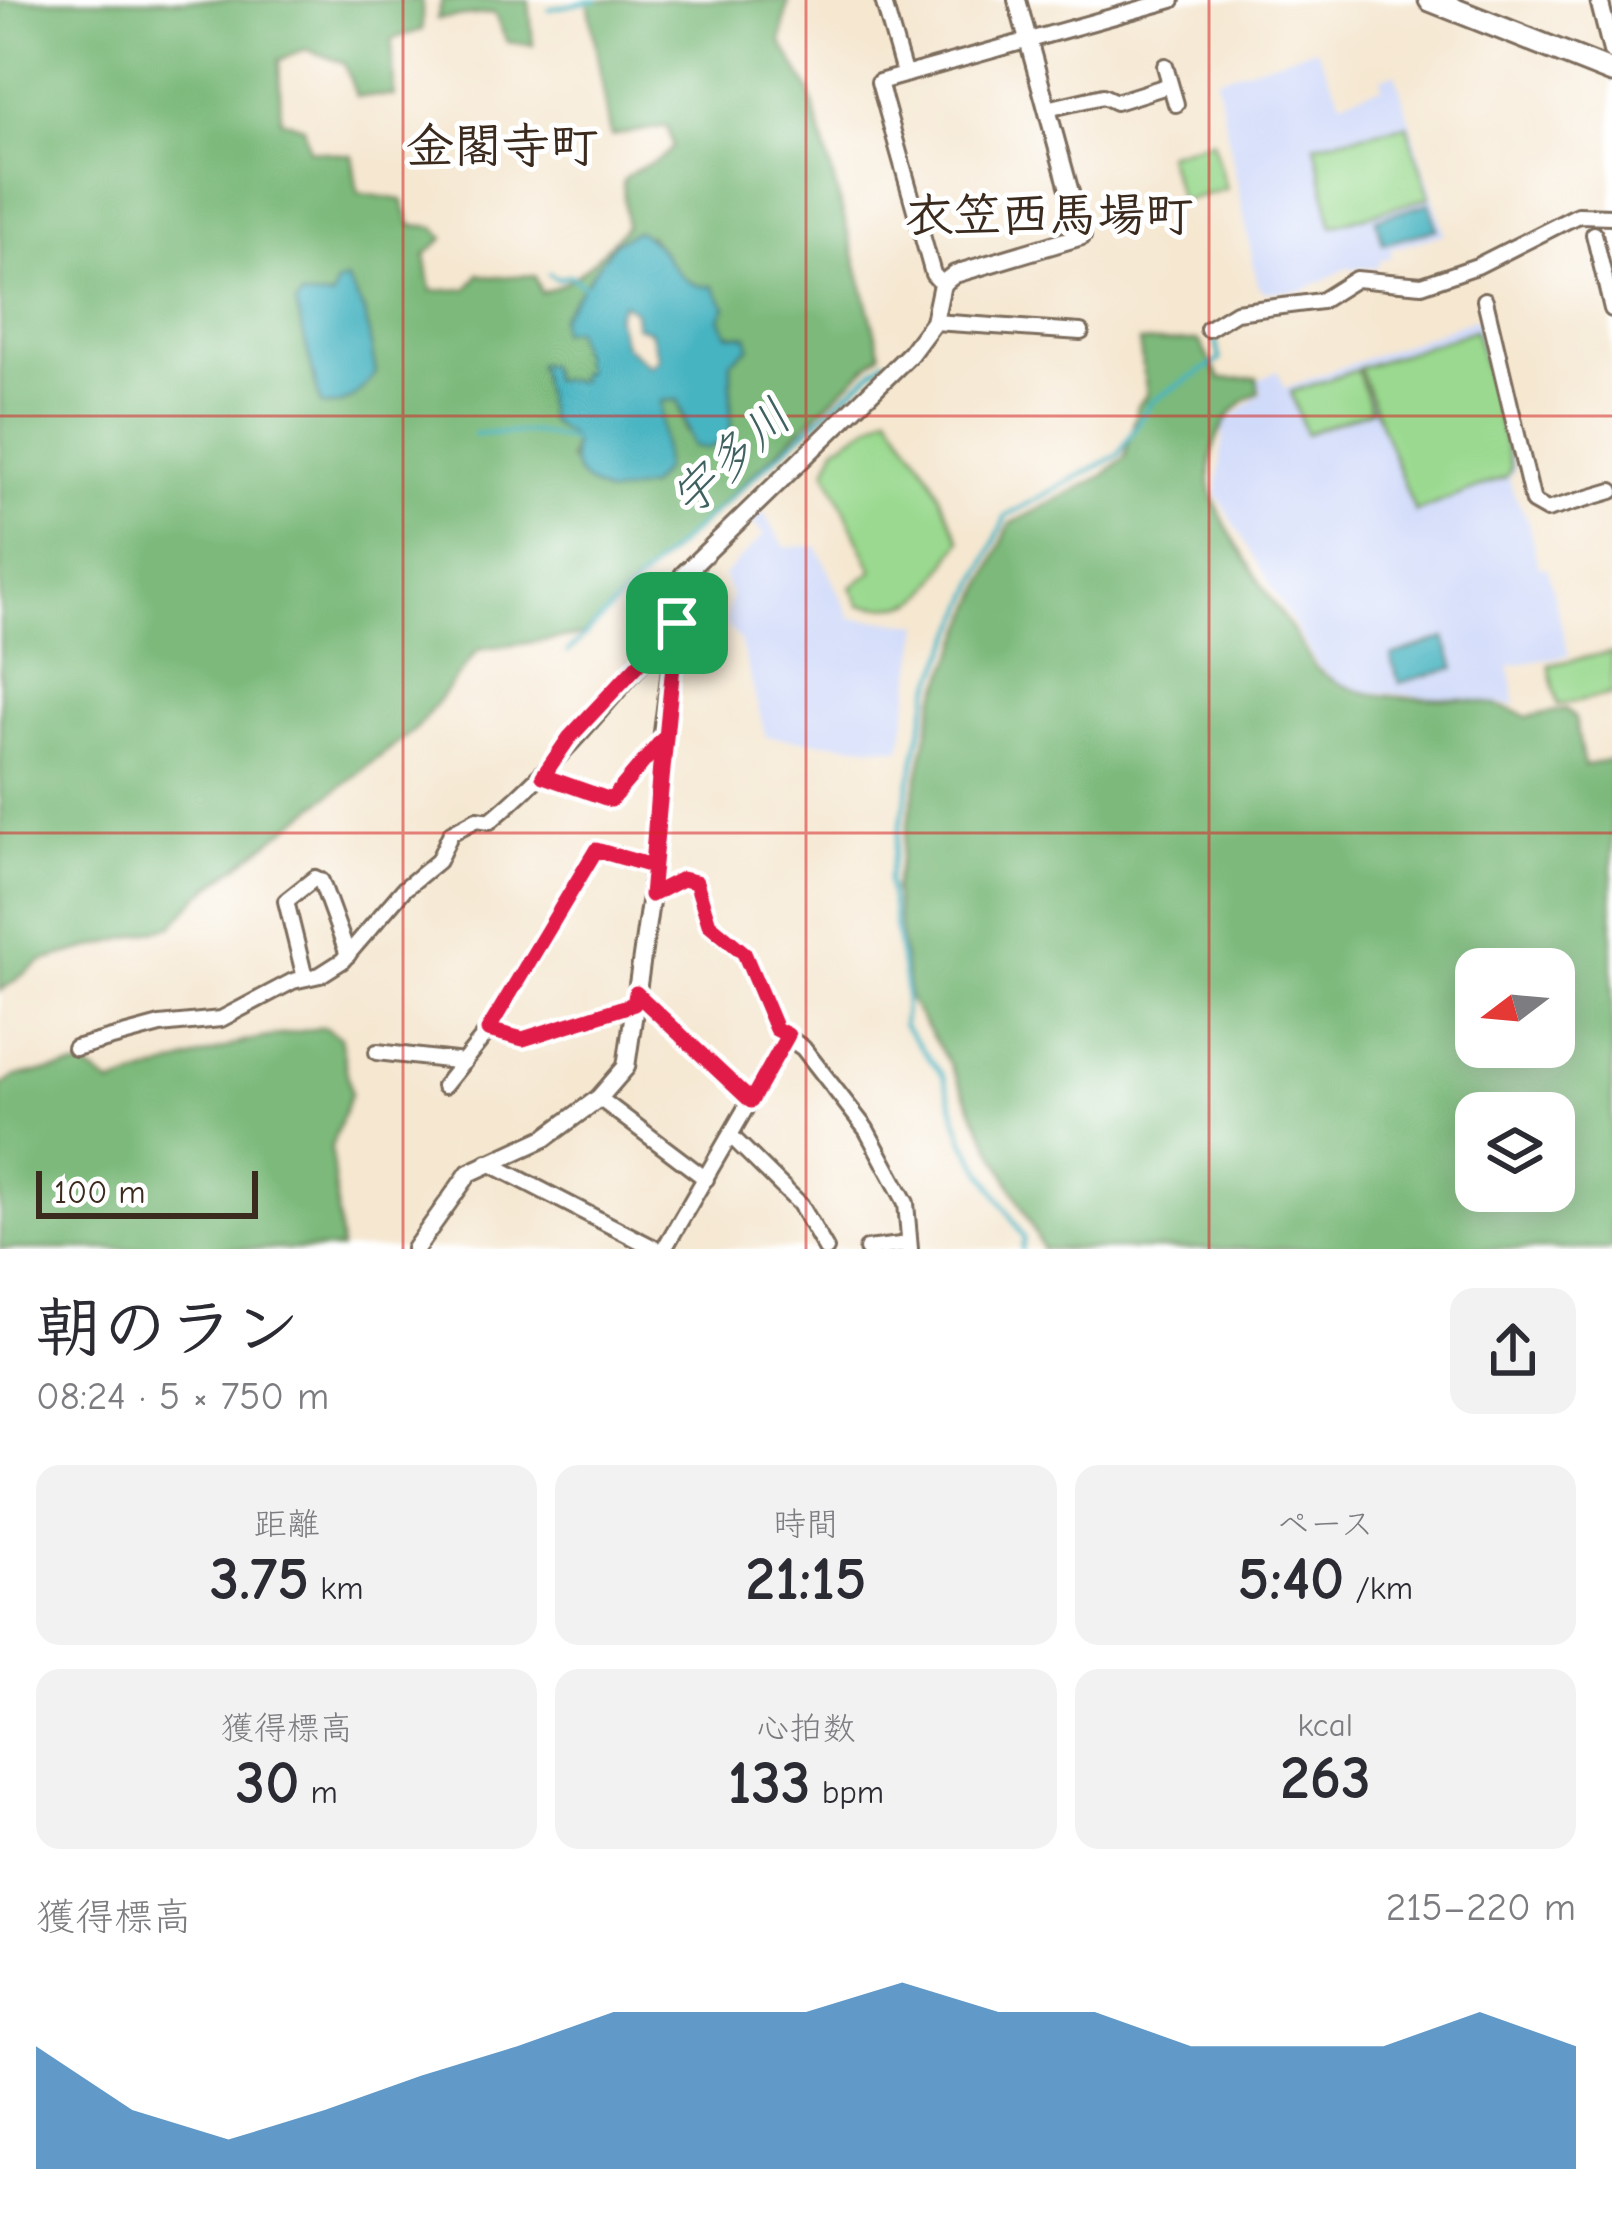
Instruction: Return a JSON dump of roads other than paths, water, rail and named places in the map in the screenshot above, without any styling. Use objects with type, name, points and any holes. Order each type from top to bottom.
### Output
[{"type":"main road","points":[[1430,0],[1612,72]]},
{"type":"street","points":[[883,0],[904,73]]},
{"type":"street","points":[[417,1248],[455,1190],[487,1162],[545,1138],[598,1098],[626,1067],[651,895],[662,740],[683,575],[878,390],[934,322],[942,284],[955,274],[1082,236],[1017,0]]},
{"type":"street","points":[[942,284],[933,274],[879,82],[1028,40],[1118,7],[1172,0]]},
{"type":"street","points":[[1599,0],[1612,51]]},
{"type":"street","points":[[1165,66],[1176,104]]},
{"type":"street","points":[[1047,110],[1103,96],[1116,102],[1170,85]]},
{"type":"street","points":[[1208,328],[1236,312],[1321,301],[1356,279],[1423,285],[1477,266],[1578,215],[1612,215]]},
{"type":"street","points":[[1594,234],[1612,309]]},
{"type":"street","points":[[1485,300],[1533,502],[1547,510],[1612,491]]},
{"type":"street","points":[[934,322],[1081,332]]},
{"type":"street","points":[[75,1048],[160,1025],[221,1019],[320,975],[348,955],[404,889],[438,860],[451,833],[477,819],[490,821],[543,776],[569,738],[677,623]]},
{"type":"street","points":[[543,776],[611,800],[662,740]]},
{"type":"street","points":[[444,1086],[488,1030],[596,850],[652,866]]},
{"type":"street","points":[[305,978],[286,901],[315,878],[321,881],[348,955]]},
{"type":"street","points":[[651,895],[682,879],[696,882],[709,924],[744,953],[776,1029],[788,1035],[866,1130],[906,1203],[910,1246],[867,1249]]},
{"type":"street","points":[[488,1030],[523,1039],[635,999]]},
{"type":"street","points":[[635,999],[751,1101]]},
{"type":"street","points":[[487,1162],[660,1249],[706,1180],[788,1035]]},
{"type":"street","points":[[377,1052],[464,1062]]},
{"type":"street","points":[[598,1098],[706,1180]]},
{"type":"street","points":[[731,1136],[800,1204],[826,1249]]},
{"type":"water","points":[[1430,203],[1437,229],[1383,244],[1376,219]]},
{"type":"water","points":[[636,231],[689,281],[713,286],[726,307],[720,318],[728,334],[747,336],[750,347],[731,361],[731,437],[708,449],[693,446],[678,400],[661,401],[664,469],[649,487],[608,495],[578,474],[572,460],[574,439],[549,421],[538,364],[548,365],[552,380],[580,381],[578,374],[585,372],[574,330],[560,332],[560,318],[615,242]],"holes":[[[623,303],[635,311],[636,326],[650,331],[659,359],[650,366],[624,345],[616,316]]]},
{"type":"water","points":[[347,280],[365,313],[376,373],[346,401],[321,405],[296,304],[301,297],[332,298],[337,283]]},
{"type":"water","points":[[1445,638],[1455,668],[1399,683],[1391,656]]},
{"type":"waterway","points":[[549,9],[596,0]]},
{"type":"waterway","points":[[549,274],[558,279],[570,275],[585,287]]},
{"type":"waterway","points":[[1022,1249],[1024,1238],[965,1143],[943,1076],[903,1025],[906,993],[888,881],[930,690],[1006,516],[1118,455],[1151,402],[1220,360],[1215,336]]},
{"type":"waterway","name":"宇多川","points":[[568,652],[662,559],[885,360]]},
{"type":"waterway","points":[[475,434],[534,432],[574,440]]},
{"type":"district","name":"金閣寺町","points":[[502,145]]},
{"type":"district","name":"衣笠西馬場町","points":[[1049,214]]}]
